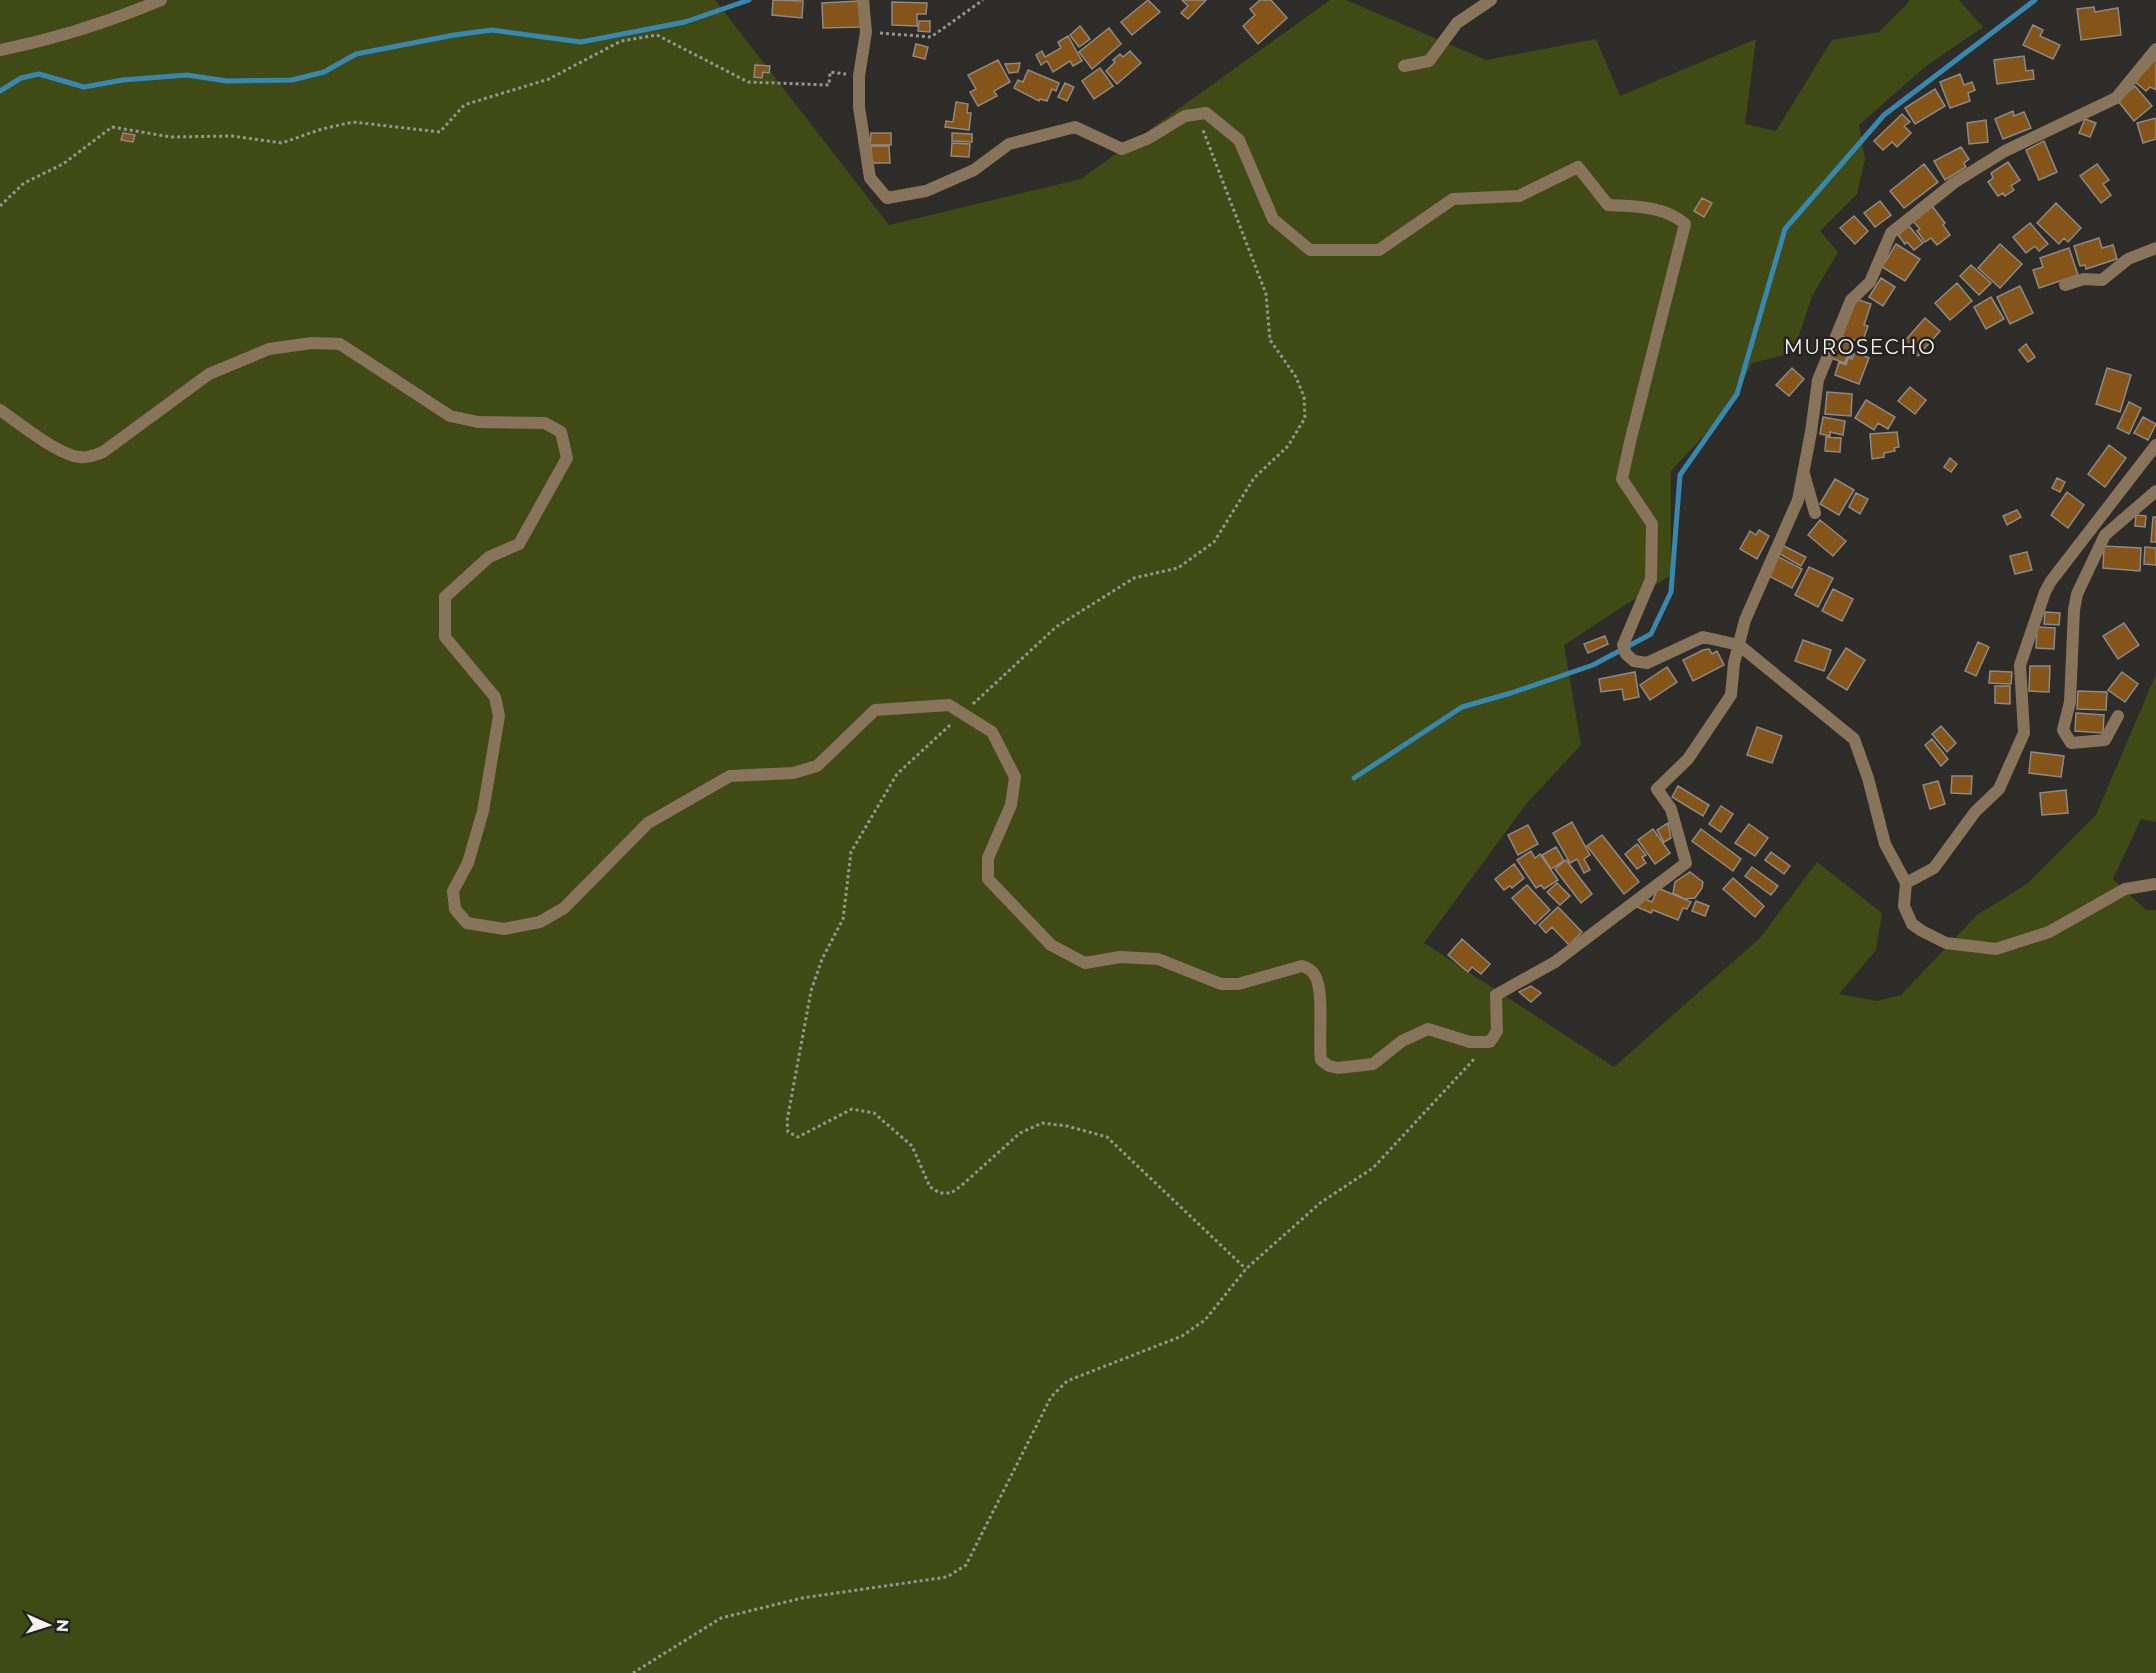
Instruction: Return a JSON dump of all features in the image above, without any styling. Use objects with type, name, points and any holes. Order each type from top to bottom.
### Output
[{"type":"street","points":[[0,50],[33,43],[125,15],[161,0]]},
{"type":"street","points":[[863,0],[866,32],[860,76],[859,107],[870,178],[887,198],[926,191],[974,170],[1009,144],[1075,127],[1122,149],[1149,138],[1185,116],[1206,113],[1239,140],[1273,219],[1310,250],[1379,250],[1453,199],[1519,196],[1578,167],[1608,205],[1643,207],[1676,216],[1685,224],[1624,469],[1623,478],[1652,524],[1651,579],[1623,645],[1626,654],[1634,661],[1647,663],[1703,637],[1739,645],[1854,739],[1868,778],[1885,844],[1906,883],[1904,906],[1912,924],[1946,943],[1996,948],[2049,932],[2125,889],[2156,885]]},
{"type":"street","points":[[1404,66],[1429,61],[1457,23],[1491,0]]},
{"type":"street","points":[[0,410],[65,454],[83,458],[103,452],[209,374],[269,349],[312,343],[340,344],[450,416],[478,422],[545,423],[561,432],[567,458],[519,544],[489,557],[445,597],[445,637],[495,697],[499,716],[483,811],[468,863],[453,891],[454,909],[467,923],[504,929],[540,922],[564,908],[648,823],[730,776],[793,773],[816,766],[875,710],[949,705],[992,732],[1015,777],[1011,805],[988,858],[988,879],[1052,945],[1084,963],[1120,957],[1158,959],[1221,984],[1238,984],[1302,966],[1315,975],[1320,1004],[1321,1060],[1329,1066],[1338,1068],[1373,1064],[1402,1041],[1428,1029],[1470,1042],[1490,1042],[1497,1030],[1496,995],[1555,962],[1686,863],[1671,809],[1657,789],[1688,759],[1731,695],[1734,663],[1745,620],[1798,500],[1818,380],[1851,300],[1870,282],[1891,233],[1955,182],[2005,151],[2116,98],[2156,49]]},
{"type":"street","points":[[2065,285],[2084,279],[2102,280],[2128,260],[2156,248]]},
{"type":"street","points":[[1906,883],[1934,868],[1975,812],[1999,789],[2024,733],[2020,665],[2045,592],[2051,581],[2156,445]]},
{"type":"street","points":[[1803,470],[1815,513]]},
{"type":"street","points":[[2118,716],[2105,740],[2071,742],[2063,730],[2070,702],[2074,610],[2077,594],[2105,535],[2156,491]]},
{"type":"path","points":[[866,32],[931,37],[983,0]]},
{"type":"path","points":[[0,206],[24,183],[63,164],[112,127],[171,137],[232,136],[282,143],[322,129],[354,122],[440,132],[464,105],[549,79],[621,41],[657,35],[748,82],[829,86],[830,72],[860,76]]},
{"type":"path","points":[[1228,132],[1202,130],[1266,294],[1270,340],[1296,377],[1304,397],[1305,418],[1288,446],[1254,478],[1214,542],[1178,568],[1134,578],[1056,627],[897,774],[851,852],[843,919],[822,959],[811,991],[787,1121],[788,1132],[798,1137],[852,1109],[874,1113],[912,1146],[930,1187],[940,1193],[951,1193],[1020,1133],[1042,1123],[1067,1126],[1107,1137],[1246,1269]]},
{"type":"path","points":[[633,1673],[721,1618],[802,1598],[947,1577],[966,1565],[1051,1397],[1067,1381],[1182,1336],[1205,1320],[1246,1269],[1320,1203],[1373,1168],[1490,1042]]},
{"type":"green space","points":[[0,0],[715,0],[889,225],[1081,179],[1330,0],[1346,0],[1486,60],[1596,39],[1620,96],[1756,39],[1745,124],[1776,131],[1832,40],[1879,32],[1909,2],[1908,0],[1959,0],[1983,27],[1925,67],[1859,125],[1865,159],[1857,194],[1820,231],[1838,252],[1812,296],[1793,353],[1752,363],[1728,410],[1671,471],[1671,575],[1564,645],[1581,745],[1527,803],[1424,943],[1614,1067],[1760,938],[1817,862],[1882,913],[1876,950],[1839,994],[1877,1001],[1901,995],[1977,915],[2027,884],[2096,815],[2156,674],[2156,822],[2141,819],[2113,879],[2146,910],[2156,910],[2156,1673],[0,1673]]},
{"type":"building","points":[[773,0],[803,1],[802,18],[772,15]]},
{"type":"building","points":[[1148,0],[1160,12],[1132,35],[1121,22]]},
{"type":"building","points":[[1182,0],[1206,0],[1188,19],[1181,13],[1188,6]]},
{"type":"building","points":[[1260,0],[1271,0],[1287,18],[1258,44],[1243,26],[1255,15],[1250,9]]},
{"type":"building","points":[[859,1],[861,27],[823,28],[822,3]]},
{"type":"building","points":[[892,2],[927,3],[926,14],[917,14],[917,26],[892,25]]},
{"type":"building","points":[[2094,7],[2095,12],[2118,8],[2121,35],[2081,40],[2077,9]]},
{"type":"building","points":[[919,21],[930,21],[930,32],[918,31]]},
{"type":"building","points":[[2033,25],[2043,30],[2040,36],[2060,45],[2053,59],[2023,45]]},
{"type":"building","points":[[1080,26],[1090,39],[1079,47],[1070,35]]},
{"type":"building","points":[[1109,28],[1121,44],[1092,69],[1079,52]]},
{"type":"building","points":[[1068,36],[1082,61],[1073,66],[1070,61],[1053,72],[1047,61],[1041,65],[1036,55],[1042,51],[1045,57],[1061,48],[1058,42]]},
{"type":"building","points":[[916,44],[928,47],[925,59],[913,56]]},
{"type":"building","points":[[1130,51],[1141,63],[1117,84],[1106,71],[1120,54],[1123,57]]},
{"type":"building","points":[[2024,56],[2026,71],[2033,70],[2034,79],[1997,84],[1994,60]]},
{"type":"building","points":[[2156,58],[2156,90],[2150,87],[2146,91],[2135,82]]},
{"type":"building","points":[[998,60],[1010,82],[994,91],[997,96],[978,106],[970,92],[976,89],[968,75]]},
{"type":"building","points":[[1020,63],[1018,72],[1009,73],[1005,64]]},
{"type":"building","points":[[755,65],[770,66],[769,73],[763,72],[762,78],[754,77]]},
{"type":"building","points":[[1100,68],[1113,86],[1094,99],[1082,81]]},
{"type":"building","points":[[1028,70],[1059,83],[1056,91],[1052,89],[1047,101],[1040,99],[1039,101],[1014,88],[1018,80],[1023,82]]},
{"type":"building","points":[[1960,74],[1964,85],[1972,82],[1975,90],[1968,93],[1970,101],[1950,108],[1940,82]]},
{"type":"building","points":[[1065,83],[1074,87],[1067,101],[1058,97]]},
{"type":"building","points":[[2135,86],[2152,106],[2134,121],[2118,101]]},
{"type":"building","points":[[1935,89],[1945,106],[1915,124],[1905,108]]},
{"type":"building","points":[[956,102],[968,104],[967,113],[971,113],[969,130],[945,127],[946,121],[953,122]]},
{"type":"building","points":[[2013,111],[2014,116],[2024,112],[2031,128],[2003,139],[1995,119]]},
{"type":"building","points":[[1902,114],[1910,122],[1904,126],[1911,133],[1897,147],[1892,142],[1883,150],[1874,141]]},
{"type":"building","points":[[2156,118],[2156,139],[2143,143],[2137,123]]},
{"type":"building","points":[[2085,119],[2096,123],[2090,137],[2079,133]]},
{"type":"building","points":[[1986,120],[1988,142],[1969,144],[1967,123]]},
{"type":"building","points":[[123,133],[135,135],[133,142],[121,140]]},
{"type":"building","points":[[871,133],[891,133],[891,145],[870,145]]},
{"type":"building","points":[[952,133],[972,134],[972,142],[952,141]]},
{"type":"building","points":[[2044,141],[2057,172],[2039,180],[2026,150]]},
{"type":"building","points":[[952,143],[970,144],[969,157],[951,156]]},
{"type":"building","points":[[871,146],[889,146],[890,163],[871,163]]},
{"type":"building","points":[[1961,147],[1969,159],[1964,163],[1966,167],[1945,180],[1934,161]]},
{"type":"building","points":[[2008,162],[2020,180],[2011,186],[2014,190],[2005,196],[2003,193],[1998,196],[1988,182],[1993,178],[1991,173]]},
{"type":"building","points":[[1924,164],[1938,182],[1904,208],[1890,191]]},
{"type":"building","points":[[2097,164],[2109,180],[2103,184],[2111,195],[2101,203],[2080,176]]},
{"type":"building","points":[[1702,198],[1712,203],[1704,217],[1694,211]]},
{"type":"building","points":[[1880,201],[1891,215],[1875,227],[1864,213]]},
{"type":"building","points":[[2056,203],[2081,228],[2068,242],[2064,238],[2059,244],[2037,223]]},
{"type":"building","points":[[1932,206],[1945,223],[1943,225],[1950,235],[1937,245],[1931,238],[1925,242],[1917,231],[1920,229],[1913,221]]},
{"type":"building","points":[[1854,216],[1868,231],[1855,244],[1840,228]]},
{"type":"building","points":[[2030,223],[2048,244],[2039,251],[2035,246],[2026,253],[2013,237]]},
{"type":"building","points":[[1909,226],[1923,243],[1914,250],[1898,235]]},
{"type":"building","points":[[2099,238],[2102,248],[2113,245],[2117,259],[2086,269],[2085,265],[2080,266],[2074,246]]},
{"type":"building","points":[[1896,244],[1920,259],[1905,281],[1882,267]]},
{"type":"building","points":[[2000,244],[2022,264],[2000,288],[1978,268]]},
{"type":"building","points":[[2069,248],[2078,275],[2039,288],[2033,270],[2043,267],[2040,258]]},
{"type":"building","points":[[1971,265],[1991,283],[1979,295],[1960,276]]},
{"type":"building","points":[[1881,278],[1895,287],[1883,306],[1869,297]]},
{"type":"building","points":[[1957,283],[1972,301],[1950,320],[1935,303]]},
{"type":"building","points":[[2020,286],[2033,313],[2010,324],[1997,297]]},
{"type":"building","points":[[1991,297],[2004,319],[1986,329],[1974,307]]},
{"type":"building","points":[[1856,299],[1871,304],[1864,325],[1868,326],[1862,343],[1842,336]]},
{"type":"building","points":[[1925,318],[1940,331],[1918,356],[1903,343]]},
{"type":"building","points":[[1838,340],[1855,346],[1851,357],[1847,356],[1845,363],[1831,358]]},
{"type":"building","points":[[2026,344],[2035,357],[2028,362],[2019,350]]},
{"type":"building","points":[[1855,352],[1869,358],[1859,384],[1835,375],[1839,362],[1846,365],[1848,358],[1852,359]]},
{"type":"building","points":[[1792,368],[1804,379],[1789,396],[1776,385]]},
{"type":"building","points":[[2107,368],[2131,375],[2120,412],[2096,404]]},
{"type":"building","points":[[1910,387],[1926,400],[1915,414],[1898,401]]},
{"type":"building","points":[[1827,392],[1852,394],[1851,416],[1825,414]]},
{"type":"building","points":[[1866,400],[1895,417],[1888,429],[1878,423],[1874,430],[1855,418]]},
{"type":"building","points":[[2129,402],[2141,408],[2129,434],[2117,428]]},
{"type":"building","points":[[1823,417],[1845,421],[1843,435],[1830,432],[1830,436],[1820,434]]},
{"type":"building","points":[[2143,417],[2156,424],[2148,440],[2134,433]]},
{"type":"building","points":[[1897,432],[1899,447],[1894,448],[1895,451],[1884,453],[1884,457],[1872,459],[1870,434]]},
{"type":"building","points":[[1826,437],[1841,438],[1840,452],[1825,451]]},
{"type":"building","points":[[2109,445],[2126,458],[2105,487],[2088,474]]},
{"type":"building","points":[[1950,458],[1957,464],[1951,472],[1944,467]]},
{"type":"building","points":[[2057,478],[2065,482],[2060,492],[2052,488]]},
{"type":"building","points":[[1835,479],[1854,490],[1839,515],[1820,504]]},
{"type":"building","points":[[2067,492],[2084,505],[2068,528],[2051,515]]},
{"type":"building","points":[[1856,493],[1868,499],[1860,514],[1849,507]]},
{"type":"building","points":[[2017,510],[2021,517],[2007,525],[2003,516]]},
{"type":"building","points":[[2136,515],[2146,516],[2145,527],[2135,526]]},
{"type":"building","points":[[2153,517],[2156,517],[2156,542],[2151,542]]},
{"type":"building","points":[[1820,520],[1846,541],[1833,556],[1808,535]]},
{"type":"building","points":[[1759,530],[1769,536],[1757,559],[1740,549],[1750,531],[1756,535]]},
{"type":"building","points":[[1782,545],[1806,557],[1801,566],[1778,553]]},
{"type":"building","points":[[2104,546],[2141,548],[2140,571],[2103,568]]},
{"type":"building","points":[[2145,547],[2156,548],[2156,565],[2144,564]]},
{"type":"building","points":[[2027,552],[2032,570],[2015,574],[2010,556]]},
{"type":"building","points":[[1777,556],[1802,569],[1792,588],[1767,575]]},
{"type":"building","points":[[1809,567],[1833,578],[1818,607],[1795,595]]},
{"type":"building","points":[[1833,589],[1853,599],[1842,621],[1822,611]]},
{"type":"building","points":[[2045,612],[2060,613],[2059,625],[2044,624]]},
{"type":"building","points":[[2124,623],[2139,645],[2118,659],[2103,636]]},
{"type":"building","points":[[2037,627],[2055,628],[2054,649],[2036,648]]},
{"type":"building","points":[[1605,636],[1608,644],[1588,653],[1584,644]]},
{"type":"building","points":[[1803,640],[1831,650],[1824,671],[1795,661]]},
{"type":"building","points":[[1978,642],[1989,647],[1976,676],[1965,671]]},
{"type":"building","points":[[1846,648],[1865,660],[1847,690],[1827,678]]},
{"type":"building","points":[[1709,649],[1712,654],[1717,651],[1724,665],[1693,681],[1683,660]]},
{"type":"building","points":[[2030,666],[2050,666],[2049,692],[2029,691]]},
{"type":"building","points":[[1667,667],[1677,682],[1650,700],[1640,685]]},
{"type":"building","points":[[1990,671],[2012,672],[2011,684],[1989,683]]},
{"type":"building","points":[[1635,672],[1639,697],[1624,700],[1622,689],[1601,692],[1599,679]]},
{"type":"building","points":[[2122,672],[2138,684],[2125,702],[2108,690]]},
{"type":"building","points":[[1995,686],[2010,686],[2010,704],[1995,703]]},
{"type":"building","points":[[2078,691],[2107,692],[2106,710],[2077,709]]},
{"type":"building","points":[[2076,713],[2104,715],[2103,733],[2075,731]]},
{"type":"building","points":[[1941,726],[1956,743],[1947,752],[1932,734]]},
{"type":"building","points":[[1757,727],[1782,736],[1772,763],[1747,755]]},
{"type":"building","points":[[1932,739],[1948,759],[1941,766],[1925,745]]},
{"type":"building","points":[[2031,752],[2064,756],[2061,777],[2029,773]]},
{"type":"building","points":[[1952,776],[1972,776],[1971,794],[1951,793]]},
{"type":"building","points":[[1938,781],[1945,804],[1930,809],[1923,785]]},
{"type":"building","points":[[1678,786],[1709,805],[1703,816],[1672,797]]},
{"type":"building","points":[[2066,790],[2068,813],[2042,815],[2040,793]]},
{"type":"building","points":[[1721,806],[1733,814],[1721,832],[1709,824]]},
{"type":"building","points":[[1572,822],[1590,855],[1584,859],[1590,870],[1584,873],[1577,859],[1570,863],[1553,833]]},
{"type":"building","points":[[1668,823],[1671,838],[1664,842],[1657,830]]},
{"type":"building","points":[[1749,824],[1768,838],[1755,856],[1735,843]]},
{"type":"building","points":[[1528,825],[1538,844],[1518,855],[1508,835]]},
{"type":"building","points":[[1653,829],[1670,853],[1655,864],[1638,840]]},
{"type":"building","points":[[1701,829],[1741,859],[1733,871],[1692,841]]},
{"type":"building","points":[[1602,835],[1639,882],[1624,894],[1587,846]]},
{"type":"building","points":[[1637,844],[1646,855],[1642,857],[1646,863],[1637,869],[1625,854]]},
{"type":"building","points":[[1556,847],[1564,861],[1551,869],[1542,855]]},
{"type":"building","points":[[1531,851],[1535,858],[1540,854],[1558,880],[1544,889],[1541,885],[1536,888],[1517,860]]},
{"type":"building","points":[[1771,852],[1790,866],[1784,874],[1765,860]]},
{"type":"building","points":[[1566,860],[1592,894],[1581,903],[1555,869]]},
{"type":"building","points":[[1514,864],[1524,878],[1512,888],[1510,886],[1504,890],[1495,879]]},
{"type":"building","points":[[1752,867],[1778,886],[1771,895],[1745,876]]},
{"type":"building","points":[[1690,872],[1703,882],[1702,888],[1695,898],[1684,899],[1673,893],[1675,882]]},
{"type":"building","points":[[1733,878],[1764,906],[1755,917],[1723,889]]},
{"type":"building","points":[[1557,883],[1570,896],[1560,905],[1547,892]]},
{"type":"building","points":[[1527,885],[1550,910],[1535,924],[1512,898]]},
{"type":"building","points":[[1658,888],[1691,902],[1687,909],[1683,908],[1678,920],[1653,910],[1651,913],[1637,907],[1645,899],[1652,902]]},
{"type":"building","points":[[1696,901],[1709,906],[1705,916],[1692,911]]},
{"type":"building","points":[[1558,907],[1582,932],[1569,945],[1552,927],[1546,933],[1539,925]]},
{"type":"building","points":[[1462,939],[1490,964],[1481,974],[1472,967],[1468,972],[1448,955]]},
{"type":"building","points":[[1531,986],[1541,993],[1531,1002],[1519,992]]},
{"type":"waterway","points":[[0,91],[21,78],[39,74],[84,87],[123,80],[187,75],[227,81],[292,80],[324,72],[356,54],[454,35],[492,30],[581,42],[685,22],[749,0]]},
{"type":"waterway","points":[[1354,778],[1462,707],[1593,665],[1651,634],[1671,592],[1680,475],[1737,394],[1785,229],[1884,115],[2035,0]]},
{"type":"district","name":"MUROSECHO","points":[[1860,347]]}]
